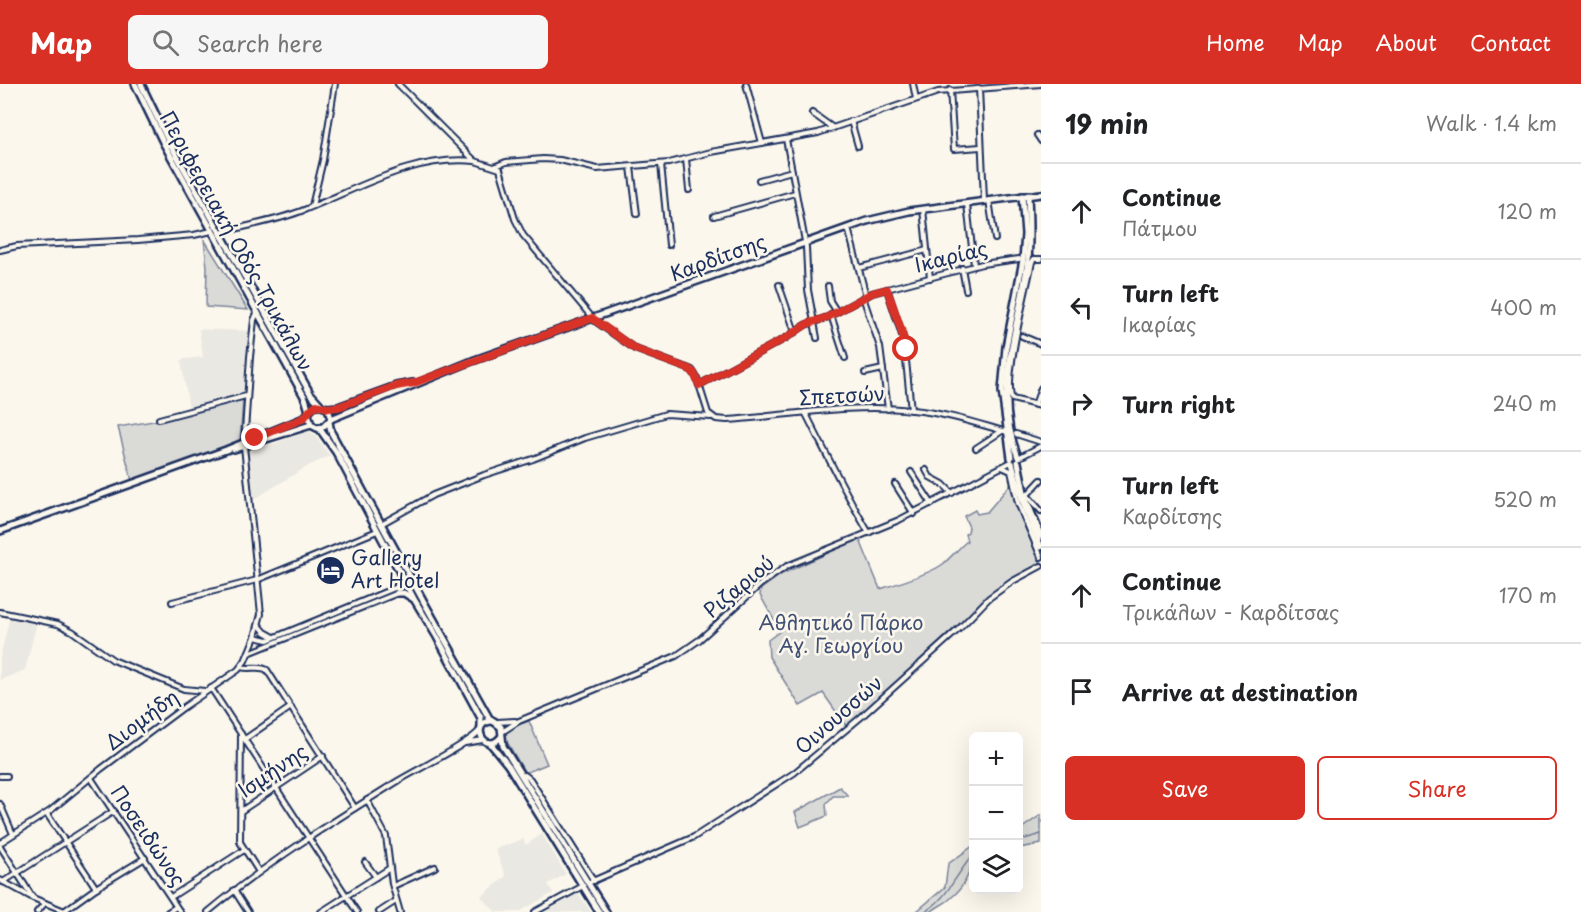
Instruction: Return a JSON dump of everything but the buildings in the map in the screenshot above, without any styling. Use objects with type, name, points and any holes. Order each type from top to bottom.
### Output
[{"type":"main road","name":"Περιφερειακή Οδός Τρικάλων","points":[[135,84],[160,136],[305,384],[320,404]]},
{"type":"main road","name":"Περιφερειακή Οδός Τρικάλων","points":[[141,84],[168,140],[305,398],[308,413]]},
{"type":"main road","name":"Καρδίτσης","points":[[330,420],[414,383],[848,228],[883,217],[923,209],[1041,194]]},
{"type":"main road","points":[[1025,196],[1023,260],[1002,376],[1002,403],[1005,431],[1025,497],[1041,536]]},
{"type":"main road","points":[[1025,196],[1029,234],[1028,261],[1011,349],[1006,389],[1009,425],[1021,500],[1041,547]]},
{"type":"main road","name":"Καρδίτσης","points":[[330,408],[396,386],[414,383]]},
{"type":"main road","points":[[245,444],[302,419],[314,406],[320,404],[330,408],[331,432],[400,574],[473,702],[482,721],[483,740],[490,743],[508,765],[589,883],[599,912]]},
{"type":"main road","points":[[308,413],[311,425]]},
{"type":"main road","points":[[319,428],[325,426],[330,420]]},
{"type":"main road","points":[[0,531],[226,450],[311,425],[319,428],[336,452],[414,584],[489,718],[501,727],[503,746],[606,912]]},
{"type":"main road","points":[[400,574],[397,590],[414,599]]},
{"type":"main road","points":[[481,728],[488,721],[495,722]]},
{"type":"main road","points":[[490,743],[498,740],[502,734]]},
{"type":"street","points":[[312,206],[323,160],[335,84]]},
{"type":"street","points":[[398,84],[476,161]]},
{"type":"street","points":[[746,84],[762,143]]},
{"type":"street","points":[[913,84],[916,99]]},
{"type":"street","points":[[496,166],[506,162],[543,159],[560,160],[597,169],[661,164],[833,128],[916,99],[950,90],[1041,84]]},
{"type":"street","points":[[979,88],[981,147],[987,200],[995,239]]},
{"type":"street","points":[[950,90],[954,149],[981,147]]},
{"type":"street","points":[[812,113],[833,128]]},
{"type":"street","points":[[851,121],[858,146]]},
{"type":"street","points":[[1037,135],[1041,141]]},
{"type":"street","points":[[786,139],[805,243],[808,290],[817,338]]},
{"type":"street","points":[[686,159],[689,190]]},
{"type":"street","points":[[0,250],[17,246],[100,243],[183,236],[263,224],[389,173],[440,161],[476,161],[496,166],[502,171],[514,216],[523,235],[592,318],[635,349],[689,369],[694,373],[712,417]]},
{"type":"street","points":[[661,164],[669,245]]},
{"type":"street","points":[[632,167],[637,214]]},
{"type":"street","points":[[759,180],[792,171]]},
{"type":"street","points":[[714,216],[795,193]]},
{"type":"street","points":[[967,203],[974,265]]},
{"type":"street","points":[[923,209],[930,278]]},
{"type":"street","points":[[848,228],[877,336],[888,409]]},
{"type":"street","points":[[859,268],[927,250]]},
{"type":"street","name":"Ικαρίας","points":[[699,385],[813,321],[831,315],[865,297],[974,265],[1019,259]]},
{"type":"street","points":[[1041,259],[1032,261],[1013,357],[1010,390],[1011,398],[1041,406]]},
{"type":"street","points":[[962,268],[966,290]]},
{"type":"street","points":[[779,285],[795,332]]},
{"type":"street","points":[[828,285],[830,301],[837,312]]},
{"type":"street","points":[[887,289],[903,335],[911,410]]},
{"type":"street","points":[[258,312],[254,320],[246,396],[245,444],[261,610],[259,625],[241,667],[267,670],[356,808]]},
{"type":"street","points":[[831,315],[845,358]]},
{"type":"street","points":[[1022,336],[1041,344]]},
{"type":"street","points":[[865,373],[883,369]]},
{"type":"street","points":[[1035,405],[1041,388]]},
{"type":"street","points":[[159,419],[246,396]]},
{"type":"street","name":"Σπετσών","points":[[172,602],[257,580],[379,528],[434,495],[585,438],[666,414],[685,414],[727,420],[805,412],[911,410],[946,415],[1005,431]]},
{"type":"street","points":[[805,412],[839,481],[869,533]]},
{"type":"street","points":[[976,448],[1005,431]]},
{"type":"street","points":[[1016,434],[1041,444]]},
{"type":"street","name":"Ριζαριού","points":[[502,734],[519,721],[676,656],[699,640],[745,597],[780,570],[914,514],[1041,444]]},
{"type":"street","points":[[1001,467],[1011,472],[1018,503],[1041,557]]},
{"type":"street","points":[[926,470],[930,477],[943,484],[952,493]]},
{"type":"street","points":[[911,472],[932,504]]},
{"type":"street","points":[[1041,480],[1028,495],[1041,510]]},
{"type":"street","points":[[895,484],[914,514]]},
{"type":"street","name":"Οινουσσών","points":[[535,912],[589,883],[694,837],[794,773],[856,722],[960,628],[989,598],[1013,581],[1041,566]]},
{"type":"street","points":[[254,639],[266,640],[414,584]]},
{"type":"street","points":[[248,653],[397,590]]},
{"type":"street","points":[[0,612],[58,624],[72,631],[113,660],[184,689],[205,691]]},
{"type":"street","points":[[259,625],[264,632],[274,637]]},
{"type":"street","points":[[254,639],[266,645]]},
{"type":"street","name":"Διομήδη","points":[[0,844],[47,813],[205,691],[241,667]]},
{"type":"street","points":[[211,688],[357,912]]},
{"type":"street","points":[[245,739],[291,707]]},
{"type":"street","name":"Ριζαριού","points":[[495,722],[519,721]]},
{"type":"street","points":[[208,912],[234,890],[309,837],[477,735],[481,728]]},
{"type":"street","points":[[241,732],[240,842],[259,872]]},
{"type":"street","points":[[464,743],[483,740]]},
{"type":"street","name":"Ισμήνης","points":[[240,811],[323,756]]},
{"type":"street","points":[[0,776],[8,776]]},
{"type":"street","name":"Ποσειδώνος","points":[[91,778],[180,912]]},
{"type":"street","points":[[367,800],[384,829],[393,886],[400,912]]},
{"type":"street","points":[[0,804],[13,834]]},
{"type":"street","points":[[1,881],[114,811]]},
{"type":"street","points":[[47,813],[96,888]]},
{"type":"street","points":[[0,844],[33,898]]},
{"type":"street","points":[[171,897],[244,850]]},
{"type":"street","points":[[1,881],[33,898],[65,911],[96,888],[145,858]]},
{"type":"street","points":[[365,862],[376,877]]},
{"type":"street","points":[[393,886],[435,867]]},
{"type":"street","points":[[321,912],[390,868]]},
{"type":"street","points":[[234,890],[248,912]]},
{"type":"street","points":[[379,912],[396,901]]},
{"type":"street","points":[[37,912],[45,903]]},
{"type":"street","points":[[168,912],[176,907]]},
{"type":"shaded area","points":[[199,329],[251,331],[245,388],[240,396],[189,408],[181,361],[203,357]]},
{"type":"shaded area","points":[[309,431],[315,435],[330,456],[308,466],[253,500],[248,453]]},
{"type":"shaded area","points":[[10,616],[37,622],[25,670],[0,680],[0,658]]},
{"type":"shaded area","points":[[542,834],[566,874],[548,884],[553,893],[519,912],[496,912],[481,897],[506,876],[495,849],[523,839],[526,845]]},
{"type":"shaded area","points":[[578,893],[591,912],[545,912],[549,910]]},
{"type":"green space","points":[[204,239],[248,310],[206,307],[207,267]]},
{"type":"green space","points":[[239,400],[243,401],[240,441],[132,481],[118,427],[159,420]]},
{"type":"green space","name":"Αθλητικό Πάρκο Αγ. Γεωργίου","points":[[1010,485],[1020,516],[1041,564],[999,587],[847,727],[823,693],[800,706],[769,657],[768,640],[780,631],[760,595],[761,589],[782,574],[860,540],[880,589],[922,575],[943,564],[967,541],[965,534],[969,527],[964,516],[975,510],[977,514],[987,512]]},
{"type":"green space","points":[[529,721],[547,764],[525,773],[503,735],[506,729]]},
{"type":"green space","points":[[840,787],[848,796],[833,796],[826,804],[827,816],[800,827],[795,812]]},
{"type":"green space","points":[[1041,815],[1041,844],[1023,847],[1023,827]]},
{"type":"green space","points":[[969,849],[969,870],[957,893],[931,912],[916,912],[945,887],[948,864]]},
{"type":"waterway","points":[[1021,840],[1041,834]]},
{"type":"waterway","points":[[924,912],[946,893],[969,860]]},
{"type":"place","name":"Gallery Art Hotel","points":[[330,570]]},
{"type":"route","points":[[255,438],[302,419],[317,405],[328,408],[338,407],[396,386],[414,383],[592,318],[635,349],[686,367],[694,373],[699,385],[786,338],[807,324],[828,317],[872,293],[887,289],[906,349]]}]
